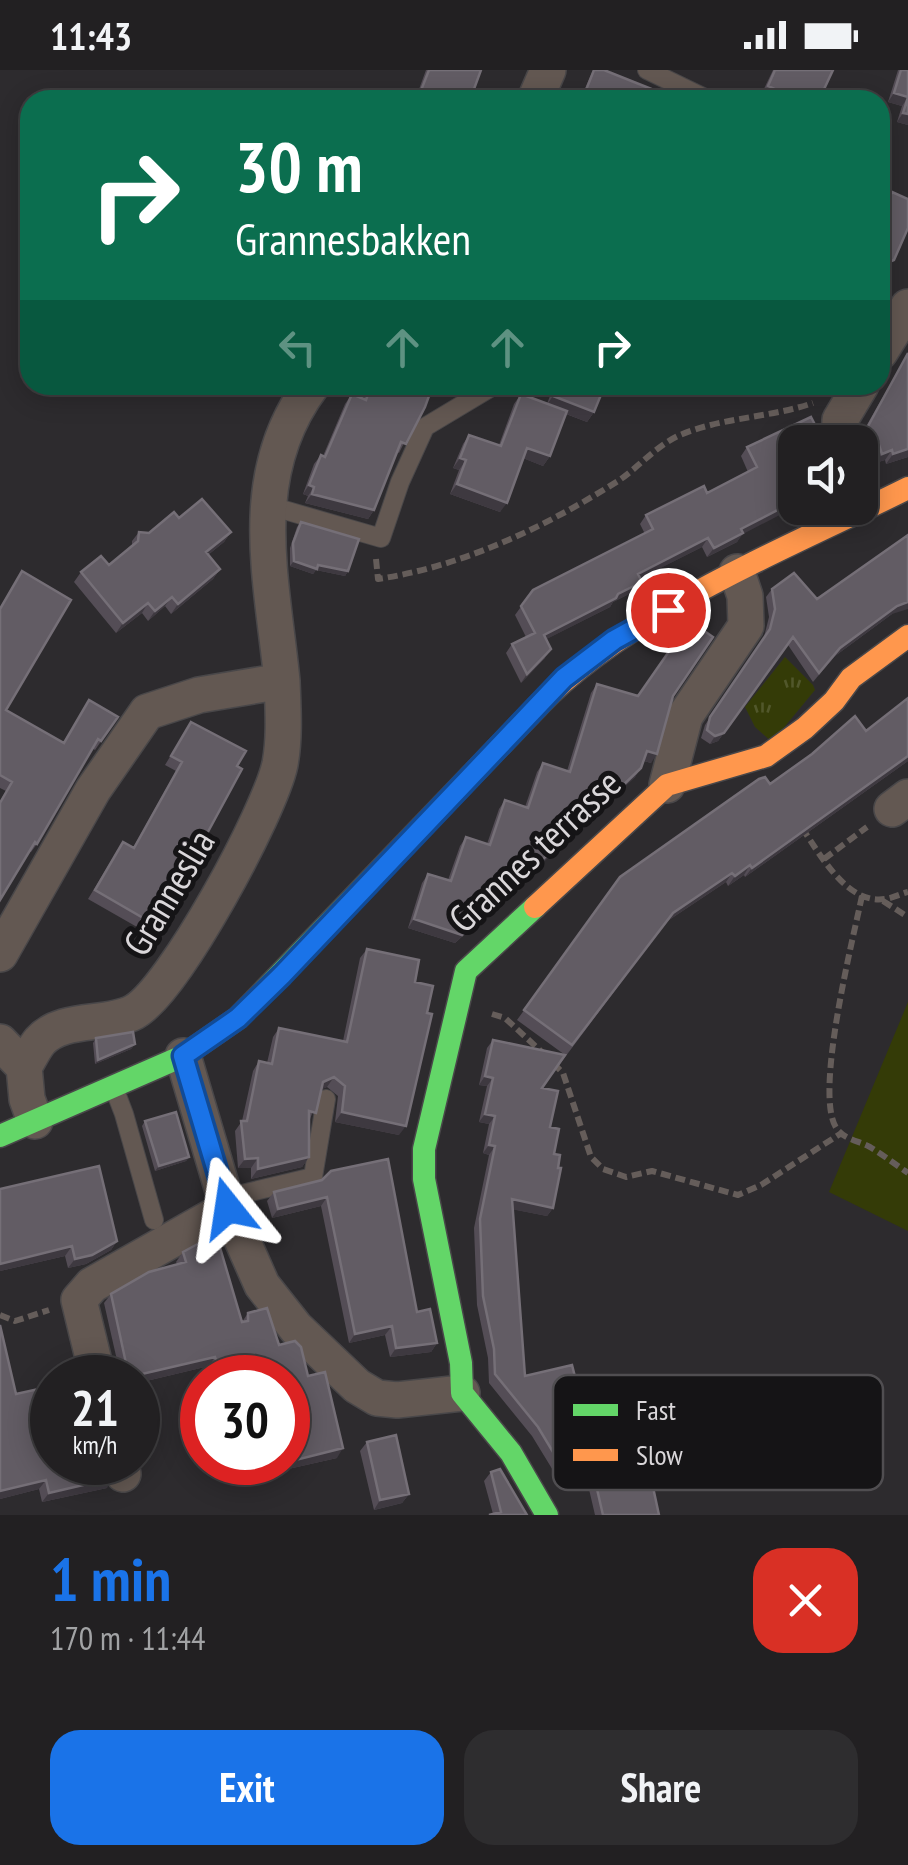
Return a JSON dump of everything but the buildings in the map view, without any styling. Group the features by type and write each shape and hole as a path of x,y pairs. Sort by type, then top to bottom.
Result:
{"street":[{"path":"890,336 908,307"},
{"name":"Granneslia","path":"35,1121 12,1054 60,1028 135,1012 154,995 179,959 268,804 280,764 284,728 266,544 267,506 280,448 304,395"},
{"path":"840,425 855,395"},
{"path":"878,501 908,488"},
{"path":"0,1136 183,1056 249,1008 564,678 614,640 830,525"},
{"name":"Grannes terrasse","path":"668,785 685,716 746,626 745,596 737,572"},
{"name":"Grannes terrasse","path":"462,1393 461,1363 424,1179 424,1149 466,971 668,785 766,756 805,728 834,701 851,678 908,636"},
{"path":"0,954 94,790 147,712 199,695 282,680"},
{"path":"183,1056 228,1208 262,1285 296,1328 357,1386 377,1398 397,1400 462,1393 511,1453 548,1515"},
{"path":"92,1355 78,1300 92,1285 228,1208"}],"lane":[{"path":"647,70 688,90"},
{"path":"267,506 381,538 425,427 479,395"},
{"path":"114,1088 154,1220"},
{"path":"228,1208 242,1194 313,1177 326,1098"}],"path":[{"path":"381,538 376,563 378,579 426,570 526,534 620,480 675,437 740,417 782,414 830,398 855,395"},
{"path":"824,859 900,803"},
{"path":"792,814 841,881 862,896 882,900 908,918"},
{"path":"882,900 908,892"},
{"path":"862,896 841,995 830,1072 830,1118 840,1134 867,1146 908,1173"},
{"path":"460,1002 505,1018 563,1073 590,1157 615,1175 652,1171 738,1195 761,1185 840,1134"},
{"path":"0,1316 15,1321 78,1300"}],"green space":[{"path":"785,657 815,690 772,742 755,727 745,707"},
{"path":"908,1002 908,1231 829,1192"}],"traffic: fast":[{"path":"0,1136 183,1056 238,1018 537,707"},
{"path":"535,907 466,971 424,1149 424,1179 461,1363 462,1393 511,1453 547,1515"}],"traffic: slow":[{"path":"537,707 616,641 663,612 762,558 908,488"},
{"path":"535,907 667,785 766,756 805,728 834,701 851,678 908,636"}],"route":[{"path":"228,1208 183,1056 238,1018 282,975 564,678 614,640 668,610"}]}
